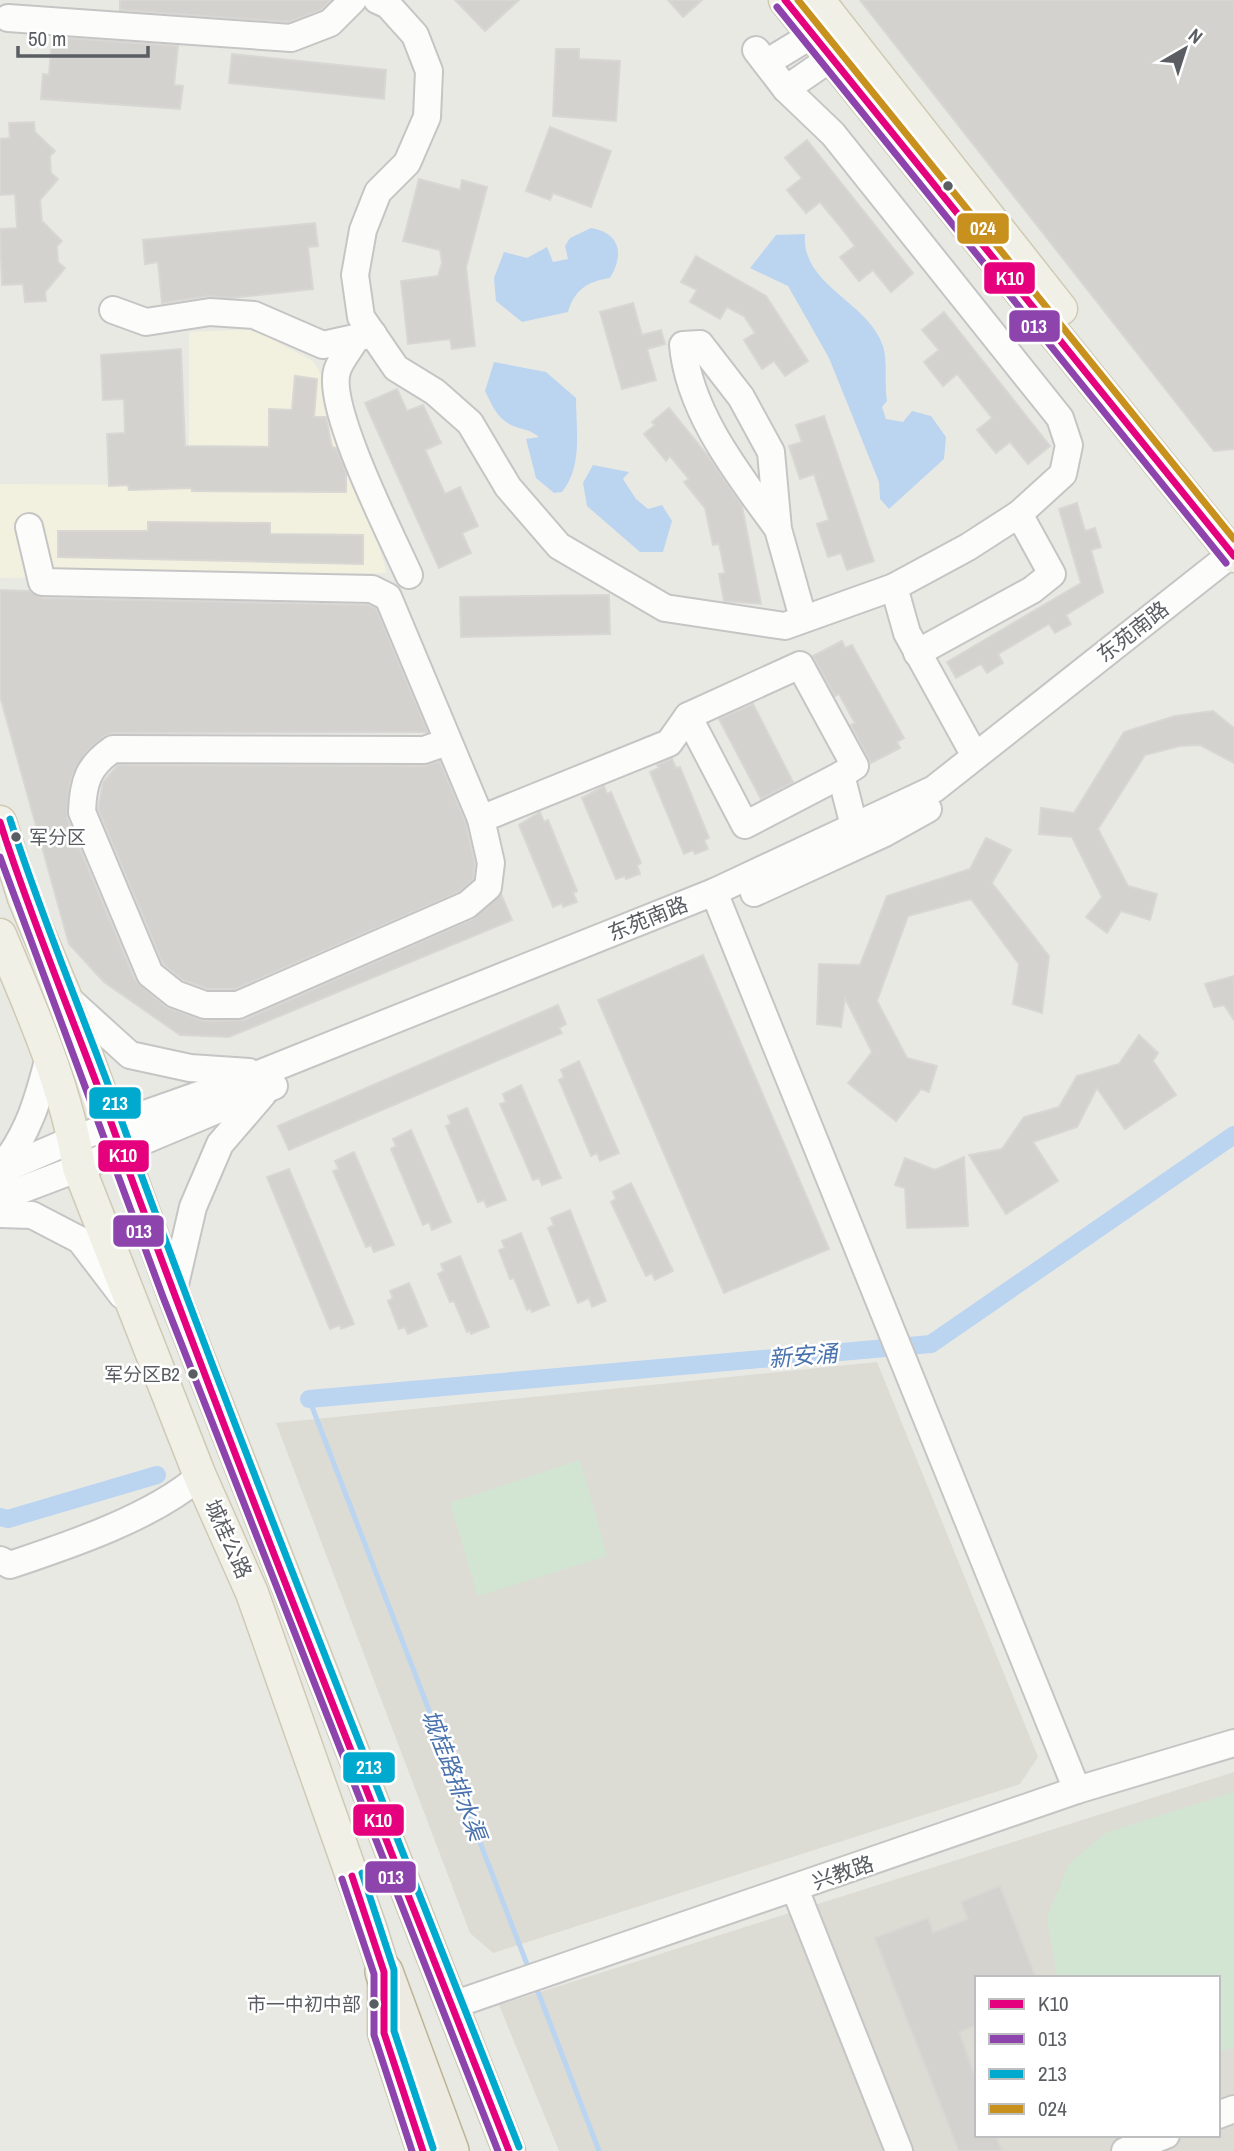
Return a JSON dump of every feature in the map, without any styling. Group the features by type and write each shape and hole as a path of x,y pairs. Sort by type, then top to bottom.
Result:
{"highway":[{"path":"384,1972 450,2151"}],"main road":[{"path":"785,0 1234,552"},
{"path":"818,0 1234,552"},
{"name":"城桂公路","path":"0,822 24,898 65,996 173,1293 509,2151"},
{"name":"城桂公路","path":"0,935 50,1054 77,1153 136,1313 200,1476 251,1593 384,1972 384,2033 423,2151"}],"street":[{"path":"8,18 292,38 330,23 353,0"},
{"path":"377,0 388,5 415,35 429,71 427,117 407,163 378,192 363,230 355,275 365,336 396,368 435,392 470,423 508,487 559,545 665,608 785,625 894,587 968,547 1019,514 1063,474 1069,445 1060,418 834,134 786,89 761,56 821,46"},
{"path":"786,89 821,46"},
{"path":"113,310 146,322 210,312 254,315 323,345 365,336"},
{"path":"365,336 336,372 339,407 368,484 409,575"},
{"path":"778,529 742,480 709,424 685,376 683,345 700,344 741,397 771,452 778,529 803,618"},
{"path":"917,653 1031,590 1052,574 1019,514"},
{"path":"29,527 42,582 372,589 388,597 481,819 491,863 488,887 467,905 238,1005 205,1005 175,993 150,974 82,812 83,790 95,761 113,749 424,750 447,741"},
{"name":"东苑南路","path":"717,901 854,827 934,789 1234,552"},
{"name":"东苑南路","path":"0,1170 77,1153 886,833 943,801 1234,552"},
{"path":"894,587 907,633 975,756"},
{"path":"481,819 669,743 688,716 800,665 855,766 745,825 688,716"},
{"path":"841,775 854,827"},
{"path":"717,901 1077,1790"},
{"path":"65,996 130,1055 190,1069 264,1081 220,1144 193,1207 173,1293"},
{"path":"0,1170 18,1147 35,1111 50,1054"},
{"name":"东苑南路","path":"0,1198 77,1153"},
{"path":"0,1214 32,1215 80,1240 136,1313"},
{"path":"0,1560 10,1564 72,1544 179,1494 200,1476"},
{"name":"兴教路","path":"453,2005 1077,1790 1234,1742"},
{"path":"795,1889 899,2151"},
{"path":"1125,2151 1161,2137"}],"shaded area":[{"path":"252,329 313,361 334,396 387,573 0,578 0,484 189,485 189,332"},
{"path":"877,1362 1038,1757 1020,1784 493,1953 470,1933 276,1423"},
{"path":"1234,1772 1234,2151 559,2151 499,2005"}],"green space":[{"path":"580,1460 607,1556 478,1596 450,1503"},
{"path":"1234,1792 1234,2047 1220,2051 1220,1976 1057,1976 1047,1917 1069,1864 1105,1833"}],"water":[{"path":"591,228 609,235 614,240 618,253 617,261 610,278 583,288 574,298 568,312 522,322 496,301 494,278 504,252 527,258 547,247 553,262 568,259 565,246 570,238"},
{"path":"805,234 807,252 813,267 864,317 883,346 887,401 882,407 886,419 903,422 912,411 931,416 946,437 944,459 889,509 880,499 879,482 829,358 788,286 750,268 776,235"},
{"path":"494,362 546,372 576,398 576,459 569,482 562,492 554,493 536,478 526,439 539,437 507,423 490,401 485,391"},
{"path":"593,465 629,472 623,479 636,499 648,509 662,505 672,521 663,552 640,552 587,506 583,483"}],"building":[{"path":"120,0 331,0 321,10 289,22 120,10"},
{"path":"455,0 519,0 485,31"},
{"path":"668,0 702,0 683,17"},
{"path":"860,0 1234,0 1234,449 1214,451"},
{"path":"52,37 178,46 174,85 183,86 180,109 41,99 43,74 49,75"},
{"path":"556,49 579,49 579,59 620,61 616,121 553,116"},
{"path":"232,54 386,70 384,99 229,83"},
{"path":"34,122 35,132 55,151 50,156 51,173 58,179 40,200 42,221 62,241 57,246 58,262 65,268 45,292 46,301 25,302 23,284 2,285 0,229 17,228 15,194 0,195 0,139 10,138 9,123"},
{"path":"550,127 611,151 591,207 553,193 550,200 526,191"},
{"path":"807,140 913,273 891,292 873,270 859,281 840,257 855,246 839,225 820,202 806,213 787,190 802,178 785,158"},
{"path":"419,179 460,190 462,180 487,187 466,267 475,346 452,349 450,339 408,344 401,281 438,276 442,263 440,250 403,241"},
{"path":"315,223 318,246 308,247 313,289 231,298 208,296 162,303 158,262 145,264 143,240"},
{"path":"696,256 766,296 808,361 785,376 774,361 762,369 744,340 755,333 744,316 727,307 720,319 690,302 697,290 681,282"},
{"path":"633,303 642,335 661,330 665,344 647,349 656,380 622,389 600,312"},
{"path":"944,312 1050,446 1028,464 1010,442 996,453 977,430 992,418 957,374 943,386 924,362 939,350 922,330"},
{"path":"181,349 185,446 269,447 269,409 292,410 295,376 317,379 314,417 326,417 332,447 336,448 346,472 346,492 192,491 192,488 129,490 128,485 109,486 107,434 125,433 124,399 103,400 101,355"},
{"path":"397,389 407,411 423,405 441,443 425,450 445,494 460,487 478,526 462,533 471,553 439,568 365,403"},
{"path":"669,408 708,456 742,506 761,604 724,601 719,574 725,573 719,544 713,545 705,508 684,482 689,479 670,456 666,461 644,434 655,425 652,422"},
{"path":"824,416 874,561 847,570 841,553 828,557 817,524 829,520 814,474 800,479 789,446 802,442 796,425"},
{"path":"1077,503 1085,531 1095,528 1101,547 1091,550 1103,592 1066,615 1071,624 1055,633 1049,624 998,654 1003,663 987,673 981,664 956,678 947,662 1081,583 1059,509"},
{"path":"148,522 270,523 270,534 363,535 363,564 58,557 58,531 148,531"},
{"path":"0,590 29,591 42,598 368,605 376,608 428,732 113,733 104,736 87,751 70,780 67,818 135,980 166,1007 205,1021 244,1020 473,919 501,894 512,920 229,1037 180,1035 104,982 69,944 0,696"},
{"path":"609,595 610,634 461,637 460,597"},
{"path":"842,641 845,648 852,645 904,738 897,742 900,748 871,763 851,725 855,723 839,694 835,696 813,656"},
{"path":"753,704 793,782 761,799 719,719"},
{"path":"1213,711 1234,728 1234,763 1200,745 1180,746 1145,755 1098,829 1128,886 1157,894 1150,920 1121,911 1107,933 1086,917 1102,897 1072,837 1039,834 1041,808 1074,813 1124,732 1175,716"},
{"path":"672,759 676,768 680,767 709,838 704,840 708,849 695,854 693,850 684,854 650,772 659,768 657,765"},
{"path":"440,761 466,824 475,864 473,879 459,892 235,989 208,989 183,980 163,964 98,809 103,782 118,765 424,766"},
{"path":"604,786 607,794 611,792 641,863 637,865 640,874 626,879 625,876 616,879 582,798"},
{"path":"540,812 544,822 548,820 577,891 573,893 577,902 563,907 562,903 553,907 519,825"},
{"path":"986,838 1011,850 992,883 1049,956 1042,1013 1013,1004 1019,964 971,899 908,916 877,1001 907,1058 937,1066 929,1092 921,1089 896,1121 848,1083 872,1052 845,998 841,1027 817,1024 819,964 860,965 887,896 970,869"},
{"path":"703,955 829,1249 724,1293 598,1000"},
{"path":"1234,976 1234,1020 1224,1005 1214,1007 1205,984"},
{"path":"558,1005 566,1024 559,1028 562,1033 289,1150 278,1126"},
{"path":"1139,1035 1158,1053 1153,1061 1176,1095 1125,1129 1097,1088 1077,1127 1033,1142 1058,1181 1006,1214 969,1155 1002,1149 1024,1117 1059,1107 1077,1076 1119,1064"},
{"path":"579,1061 619,1153 600,1161 597,1153 591,1156 559,1080 564,1077 561,1070"},
{"path":"521,1085 561,1178 542,1185 539,1178 533,1180 500,1104 506,1102 503,1094"},
{"path":"467,1108 506,1200 487,1207 484,1200 478,1202 446,1126 451,1124 448,1116"},
{"path":"411,1130 451,1222 432,1230 429,1222 423,1225 391,1149 396,1146 393,1139"},
{"path":"354,1152 394,1245 374,1252 371,1245 366,1247 333,1171 339,1169 335,1161"},
{"path":"964,1157 968,1226 907,1228 905,1188 895,1185 905,1158 935,1170"},
{"path":"289,1169 354,1324 341,1329 340,1325 330,1329 267,1177"},
{"path":"631,1183 673,1271 655,1280 652,1273 646,1276 611,1202 616,1199 613,1192"},
{"path":"570,1210 606,1301 592,1307 589,1298 578,1303 548,1228 554,1225 551,1218"},
{"path":"521,1233 549,1305 532,1312 530,1308 527,1310 514,1278 510,1279 499,1250 505,1248 502,1241"},
{"path":"460,1256 489,1327 471,1334 470,1331 467,1332 454,1301 450,1302 438,1274 444,1271 441,1264"},
{"path":"409,1283 427,1326 408,1334 405,1327 399,1329 388,1301 393,1298 390,1291"},
{"path":"1000,1886 1035,1976 975,1976 975,2026 959,2032 975,2076 975,2137 997,2137 1002,2151 959,2151 875,1938 928,1918 933,1933 968,1919 961,1902"}],"waterway":[{"name":"新安涌","path":"309,1399 931,1344 1234,1135"},
{"name":"城桂路排水渠","path":"309,1399 530,1972"},
{"path":"0,1517 8,1519 157,1475"},
{"name":"城桂路排水渠","path":"535,1984 599,2151"}],"transit line":[{"name":"K10","path":"785,0 1234,556"},
{"name":"024","path":"798,0 1234,539"},
{"name":"013","path":"777,7 1226,563"},
{"name":"213","path":"10,819 49,930 216,1373 519,2147"},
{"name":"K10","path":"0,822 206,1377 509,2151"},
{"name":"013","path":"0,857 163,1297 498,2151"},
{"name":"213","path":"362,1873 394,1970 394,2031 433,2148"},
{"name":"K10","path":"352,1876 384,1972 384,2033 423,2151"},
{"name":"013","path":"342,1879 374,1974 374,2035 412,2151"}],"place":[{"name":"军分区","path":"16,837"},
{"name":"军分区B2","path":"193,1374"},
{"name":"市一中初中部","path":"374,2004"}]}
